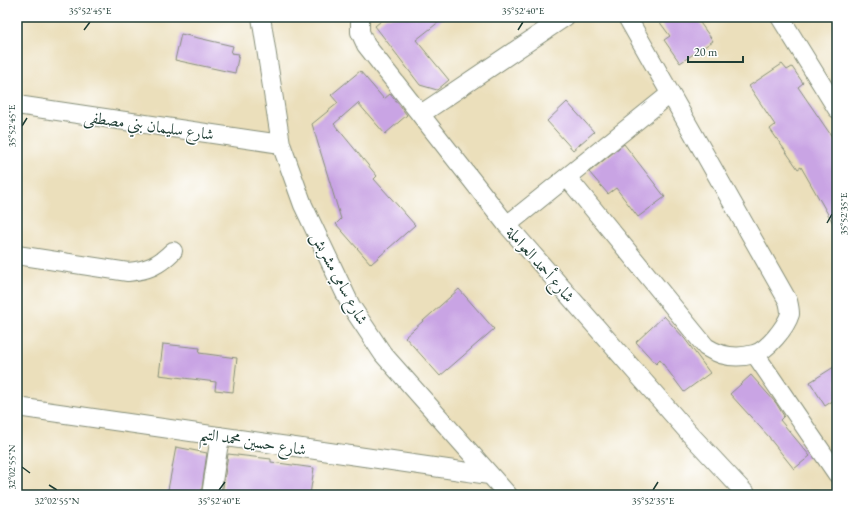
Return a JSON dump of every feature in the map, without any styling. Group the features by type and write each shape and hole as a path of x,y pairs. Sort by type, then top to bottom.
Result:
{"street":[{"name":"شارع سامي مشربش","path":"261,17 281,144 303,205 351,306 383,354 508,495"},
{"name":"شارع أحمد العواملة","path":"360,17 360,32 366,45 507,226 688,433 747,495"},
{"path":"421,114 565,17"},
{"path":"567,177 706,347 714,353 739,357 756,354 775,339 786,324 790,312 788,301 627,17"},
{"path":"780,17 837,109"},
{"path":"507,226 670,94"},
{"name":"شارع سليمان بني مصطفى","path":"17,105 281,144"},
{"path":"17,255 128,272 146,270 165,260 173,251"},
{"path":"756,354 837,474"},
{"name":"شارع حسين محمد التيم","path":"17,407 489,475"},
{"path":"211,495 220,436"}],"building":[{"path":"386,17 445,17 416,40 449,80 437,90 420,85 375,26"},
{"path":"656,17 696,17 713,41 680,63 664,40 670,36"},
{"path":"181,34 233,46 231,53 239,54 235,73 175,60"},
{"path":"782,64 787,70 792,67 803,83 798,87 837,144 837,230 801,167 798,169 770,129 775,125 749,86"},
{"path":"360,71 384,99 390,94 407,115 385,134 358,103 334,124 377,176 374,179 415,225 371,264 336,224 341,219 312,124 338,103 331,95"},
{"path":"567,102 594,132 573,150 547,121"},
{"path":"624,144 665,197 638,217 616,188 608,194 589,172"},
{"path":"459,289 494,329 440,376 405,337"},
{"path":"664,316 685,339 710,373 684,392 660,360 656,364 636,342"},
{"path":"163,344 200,348 199,353 237,358 233,392 215,390 216,382 159,375"},
{"path":"837,365 837,398 825,406 810,382"},
{"path":"751,375 776,403 784,416 780,420 810,456 794,469 770,438 730,394"},
{"path":"176,447 207,453 201,495 167,495"},
{"path":"228,454 271,459 271,462 314,468 310,495 222,495"}]}
